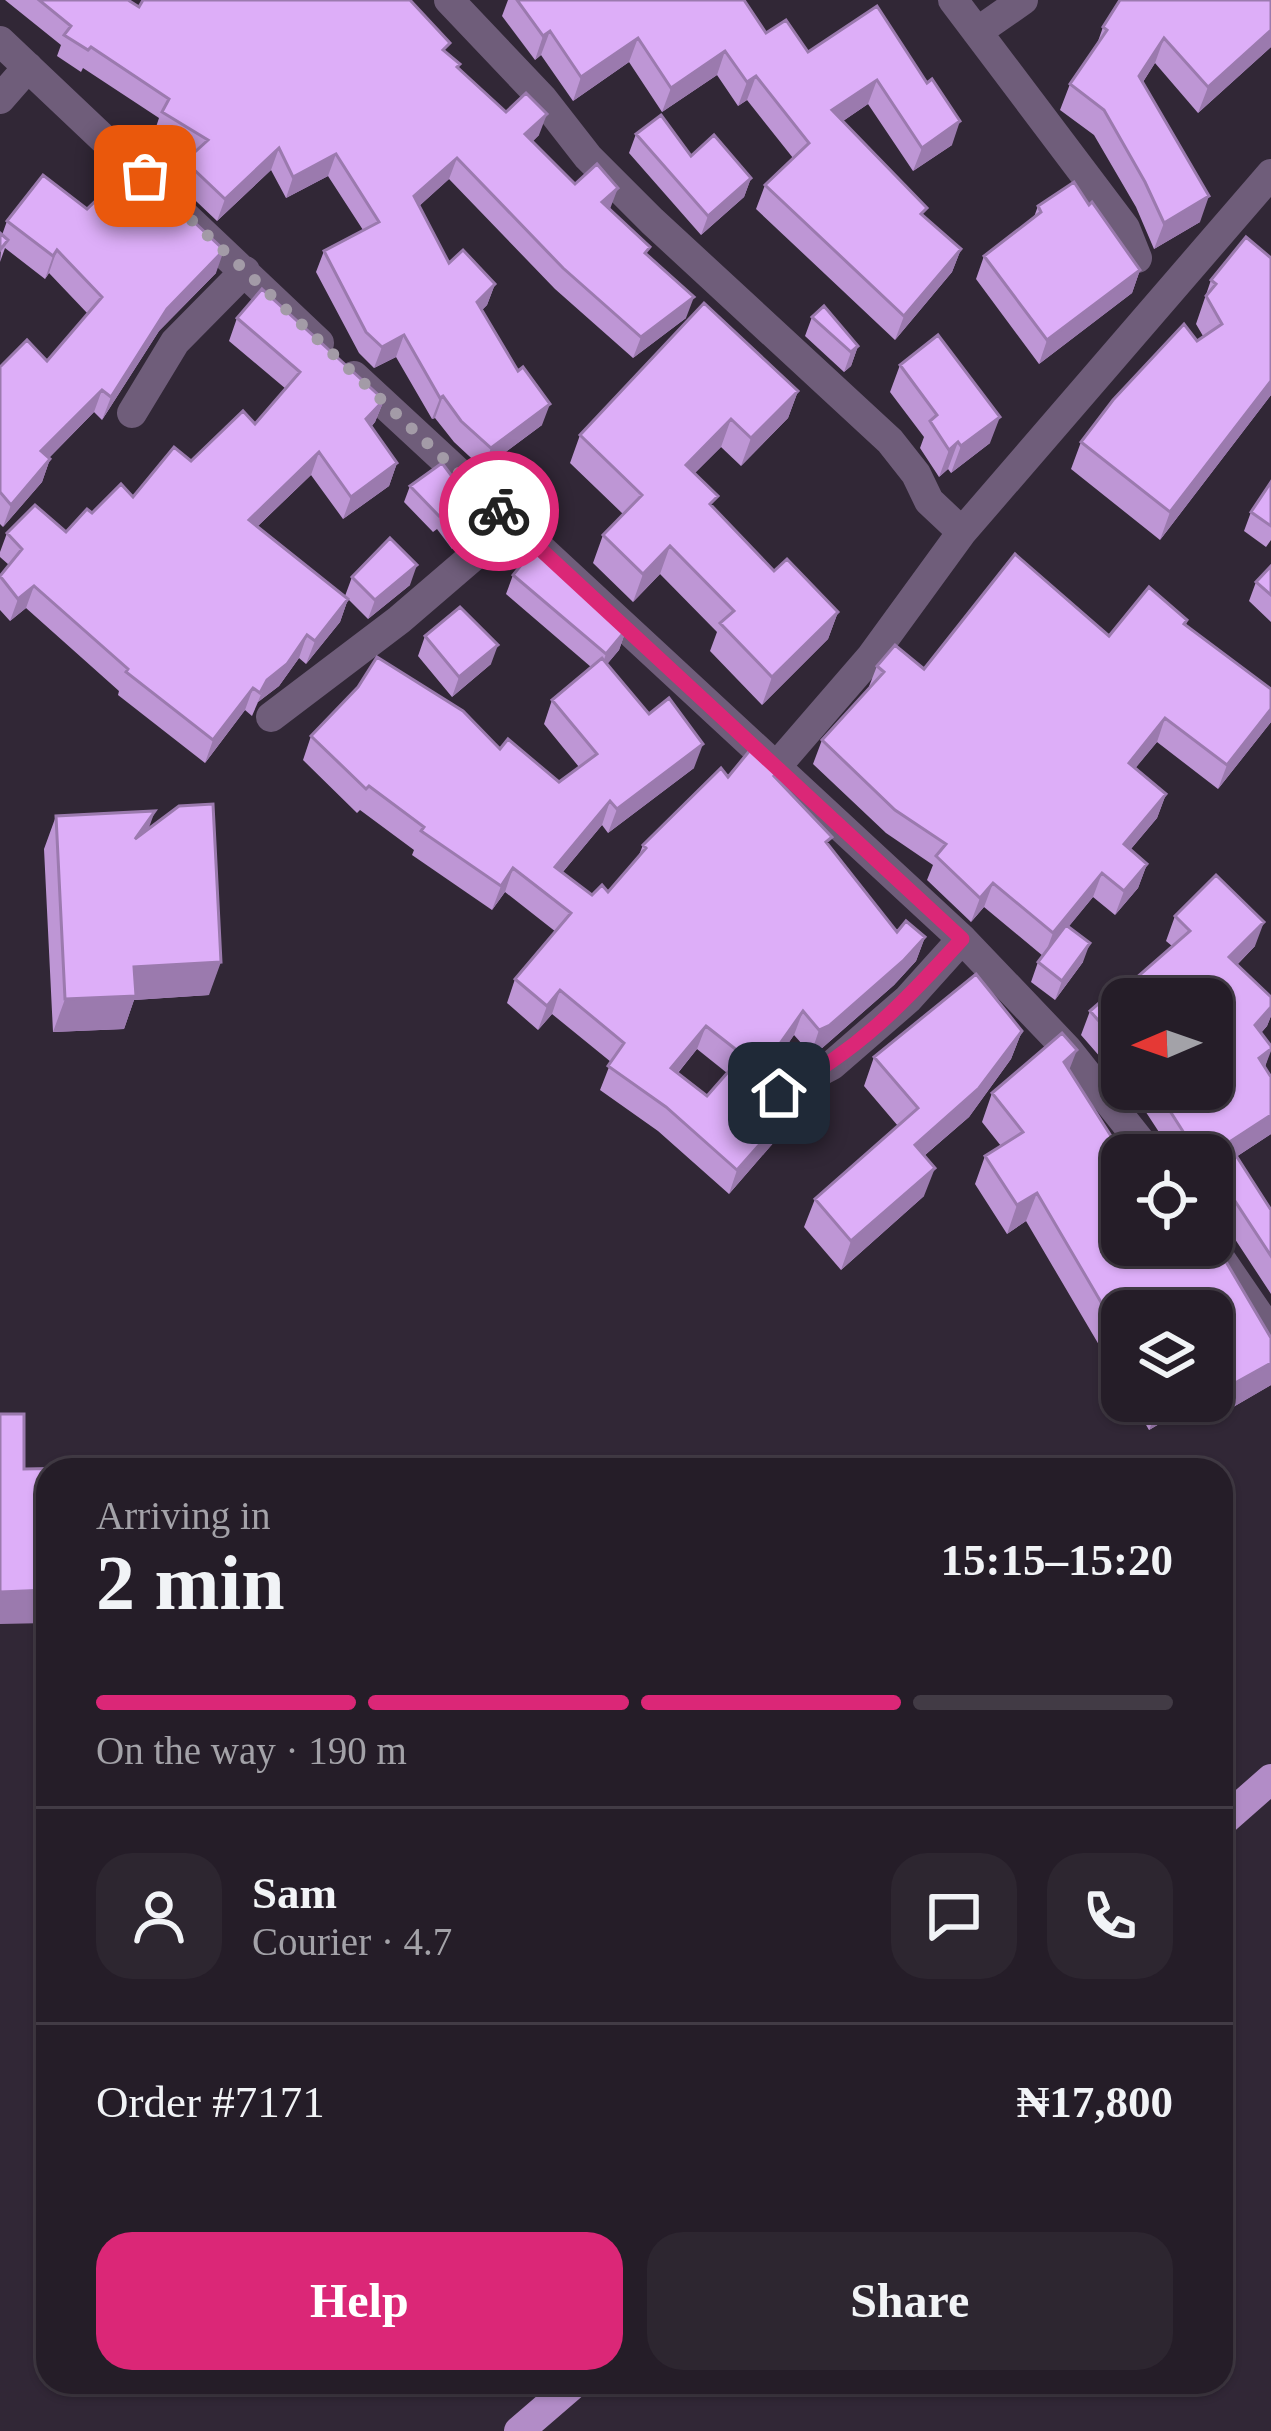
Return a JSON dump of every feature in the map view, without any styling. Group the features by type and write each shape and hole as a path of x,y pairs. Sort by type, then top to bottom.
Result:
{"main road":[{"path":"1233,1812 1271,1779"},
{"path":"519,2431 562,2394"}],"street":[{"path":"449,0 542,98 588,157 652,221 890,441 916,474 929,501 962,532"},
{"path":"953,0 1125,228 1137,258"},
{"path":"977,32 1023,0"},
{"path":"0,41 962,939 1067,1049 1134,1134"},
{"path":"0,99 28,67"},
{"path":"775,769 872,657 962,532 1271,174"},
{"path":"132,413 175,342 245,271"},
{"path":"271,717 399,620 512,523"},
{"path":"779,1093 832,1065 908,999 962,939"},
{"path":"1225,1266 1271,1333"}],"building":[{"path":"39,0 128,0 139,7 143,0 410,0 450,43 443,50 460,64 457,67 506,112 526,93 547,114 525,134 575,184 597,164 618,188 602,202 650,247 645,253 694,297 641,337 563,268 457,158 414,196 449,263 463,250 495,284 477,302 518,371 523,367 550,404 491,448 440,398 404,335 382,347 366,332 324,251 379,222 336,154 293,177 279,148 225,199 185,161 208,140 162,112 169,99 91,47 88,50 64,35 71,26"},
{"path":"517,0 744,0 766,33 786,20 808,52 877,6 927,83 932,79 960,121 922,148 877,80 832,110 927,208 921,214 961,249 904,316 765,185 809,143 756,76 747,82 725,51 671,88 638,38 581,77 550,31 543,36"},
{"path":"1120,0 1271,0 1271,30 1208,87 1164,38 1139,76 1209,196 1164,223 1104,110 1070,84 1107,30 1103,27"},
{"path":"661,115 691,156 714,135 751,178 708,216 636,134"},
{"path":"133,165 224,250 167,309 111,397 102,390 41,451 50,459 11,505 0,492 0,367 27,340 47,361 102,297 57,250 53,256 7,221 43,175 87,209"},
{"path":"1074,182 1140,270 1047,340 984,256 1041,212 1038,206"},
{"path":"1246,237 1271,258 1271,381 1170,512 1081,442 1184,324 1197,341 1222,324 1206,296 1216,284 1211,280"},
{"path":"262,289 384,400 366,419 397,463 351,497 319,452 249,520 348,599 315,641 307,635 260,693 253,688 213,740 126,672 34,586 18,599 0,576 22,549 7,533 35,505 66,532 121,484 133,497 174,447 191,461 243,411 255,424 300,372 237,318"},
{"path":"704,303 798,391 751,438 731,419 686,465 718,496 710,504 774,571 787,559 838,612 772,677 720,623 734,611 670,546 643,574 603,535 642,495 580,435"},
{"path":"824,306 858,346 851,352 812,317"},
{"path":"938,335 1000,417 949,450 930,421 937,415 900,365"},
{"path":"442,463 480,514 458,533 443,513 439,516 410,486"},
{"path":"1271,482 1271,526 1251,512"},
{"path":"390,538 417,565 375,600 352,577"},
{"path":"534,549 626,630 606,654 513,575"},
{"path":"1015,554 1109,636 1149,587 1187,620 1184,624 1271,689 1271,709 1227,765 1165,718 1129,763 1166,794 1124,844 1147,864 1124,891 1102,873 1053,933 993,883 980,898 936,856 946,844 895,810 822,740 884,672 877,666 895,645 924,669"},
{"path":"1271,566 1271,595 1256,582"},
{"path":"460,607 498,645 459,677 425,636"},
{"path":"377,657 463,711 500,749 508,739 559,782 597,754 552,700 602,658 649,714 669,698 703,744 617,809 610,801 555,867 592,895 602,885 608,892 646,848 643,845 721,768 728,777 751,749 778,772 774,776 832,837 826,842 897,932 906,921 925,937 830,1025 819,1030 803,1011 755,1079 790,1110 737,1170 666,1107 608,1066 624,1043 560,990 547,1006 515,979 571,913 513,868 501,886 421,831 424,827 369,786 366,789 311,736 358,687","holes":["706,1026 743,1055 707,1096 671,1068"]},
{"path":"213,804 221,962 134,967 136,996 65,999 56,816 155,811 135,839 179,806"},
{"path":"1216,875 1264,922 1229,957 1271,997 1271,1007 1255,1025 1271,1046 1259,1058 1271,1077 1271,1115 1233,1140 1233,1134 1185,1134 1169,1110 1233,1110 1233,978 1136,978 1190,931 1175,916"},
{"path":"1066,925 1090,943 1062,981 1038,962"},
{"path":"976,974 1022,1031 979,1088 915,1145 935,1168 851,1241 815,1199 918,1108 874,1057"},
{"path":"1101,1001 1101,1023 1090,1011"},
{"path":"1062,1033 1077,1050 1064,1062 1110,1134 1101,1134 1101,1266 1229,1266 1271,1338 1271,1363 1233,1384 1233,1290 1101,1290 1101,1302 1037,1193 1017,1205 985,1156 1023,1132 992,1093"},
{"path":"1233,1151 1271,1210 1271,1256 1233,1198"},
{"path":"0,1414 24,1414 24,1469 36,1469 36,1590 0,1592"}],"way so far":[{"path":"145,176 499,511"}],"route":[{"path":"499,511 962,939 908,999 832,1065 779,1093"}]}
